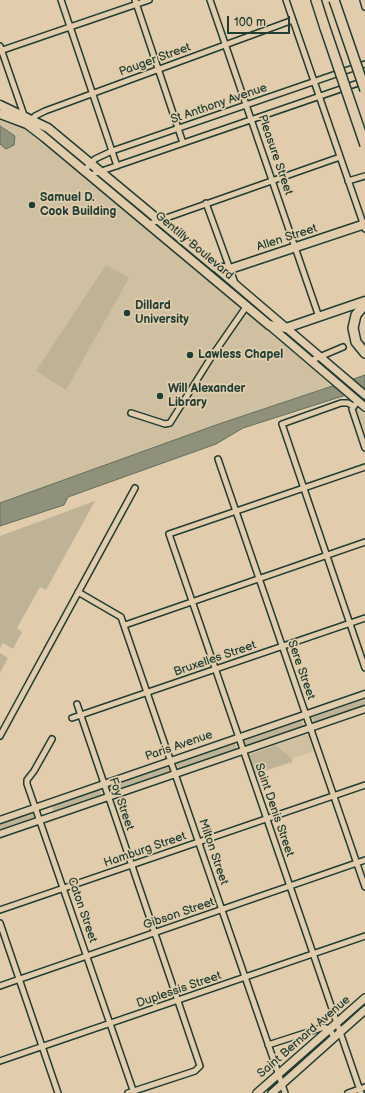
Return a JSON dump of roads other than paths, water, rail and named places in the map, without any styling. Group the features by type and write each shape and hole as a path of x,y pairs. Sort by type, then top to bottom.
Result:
{"highway":[{"path":"316,0 365,145"},
{"path":"334,0 365,90"},
{"path":"365,304 356,315 353,328 356,342 365,353"}],"main road":[{"name":"Gentilly Boulevard","path":"0,105 24,115 87,173 269,325 355,402 365,407"},
{"name":"Gentilly Boulevard","path":"0,114 48,128 158,221 236,284 365,395"},
{"name":"Allen Street","path":"215,267 230,269 365,226"},
{"path":"269,325 286,328 365,301"},
{"name":"Saint Bernard Avenue","path":"257,1093 365,998"},
{"name":"Saint Bernard Avenue","path":"272,1093 364,1011"}],"street":[{"path":"61,0 117,166"},
{"path":"24,115 0,49 71,27 135,2 149,0"},
{"name":"Pleasure Street","path":"210,0 319,317"},
{"path":"286,0 365,226"},
{"path":"363,0 365,7"},
{"path":"135,2 184,143"},
{"name":"Pauger Street","path":"30,122 45,111 293,20"},
{"name":"St Anthony Avenue","path":"365,64 112,151 90,163 87,173 100,172 365,81"},
{"path":"149,224 340,157"},
{"path":"348,181 365,176"},
{"path":"206,203 236,284"},
{"path":"131,412 165,424 170,423 212,356 246,307"},
{"path":"310,361 343,347"},
{"path":"365,448 352,412 355,402 341,403 282,424 365,668"},
{"name":"Sere Street","path":"218,460 365,886"},
{"path":"236,511 365,467"},
{"path":"0,736 135,488"},
{"name":"Saint Denis Street","path":"236,511 169,534 191,602 337,1023 337,1035 362,1090"},
{"path":"124,625 365,542"},
{"name":"Milton Street","path":"78,592 121,617 285,1093"},
{"name":"Bruxelles Street","path":"72,718 365,618"},
{"name":"Paris Avenue","path":"0,820 365,694"},
{"name":"Foy Street","path":"77,704 200,1066 195,1071 132,1092"},
{"path":"0,834 365,709"},
{"name":"Caton Street","path":"52,739 34,772 27,780 132,1092"},
{"name":"Hamburg Street","path":"0,910 365,785"},
{"path":"46,804 51,817"},
{"name":"Gibson Street","path":"0,986 365,860"},
{"path":"0,923 58,1093"},
{"name":"Duplessis Street","path":"0,1061 365,936"},
{"path":"268,1045 322,1027 326,1027 337,1035"},
{"path":"348,1093 362,1090"}],"place":[{"name":"Samuel D. Cook Building","path":"32,205"},
{"name":"Dillard University","path":"127,313"},
{"name":"Lawless Chapel","path":"190,355"},
{"name":"Will Alexander Library","path":"160,396"}]}
